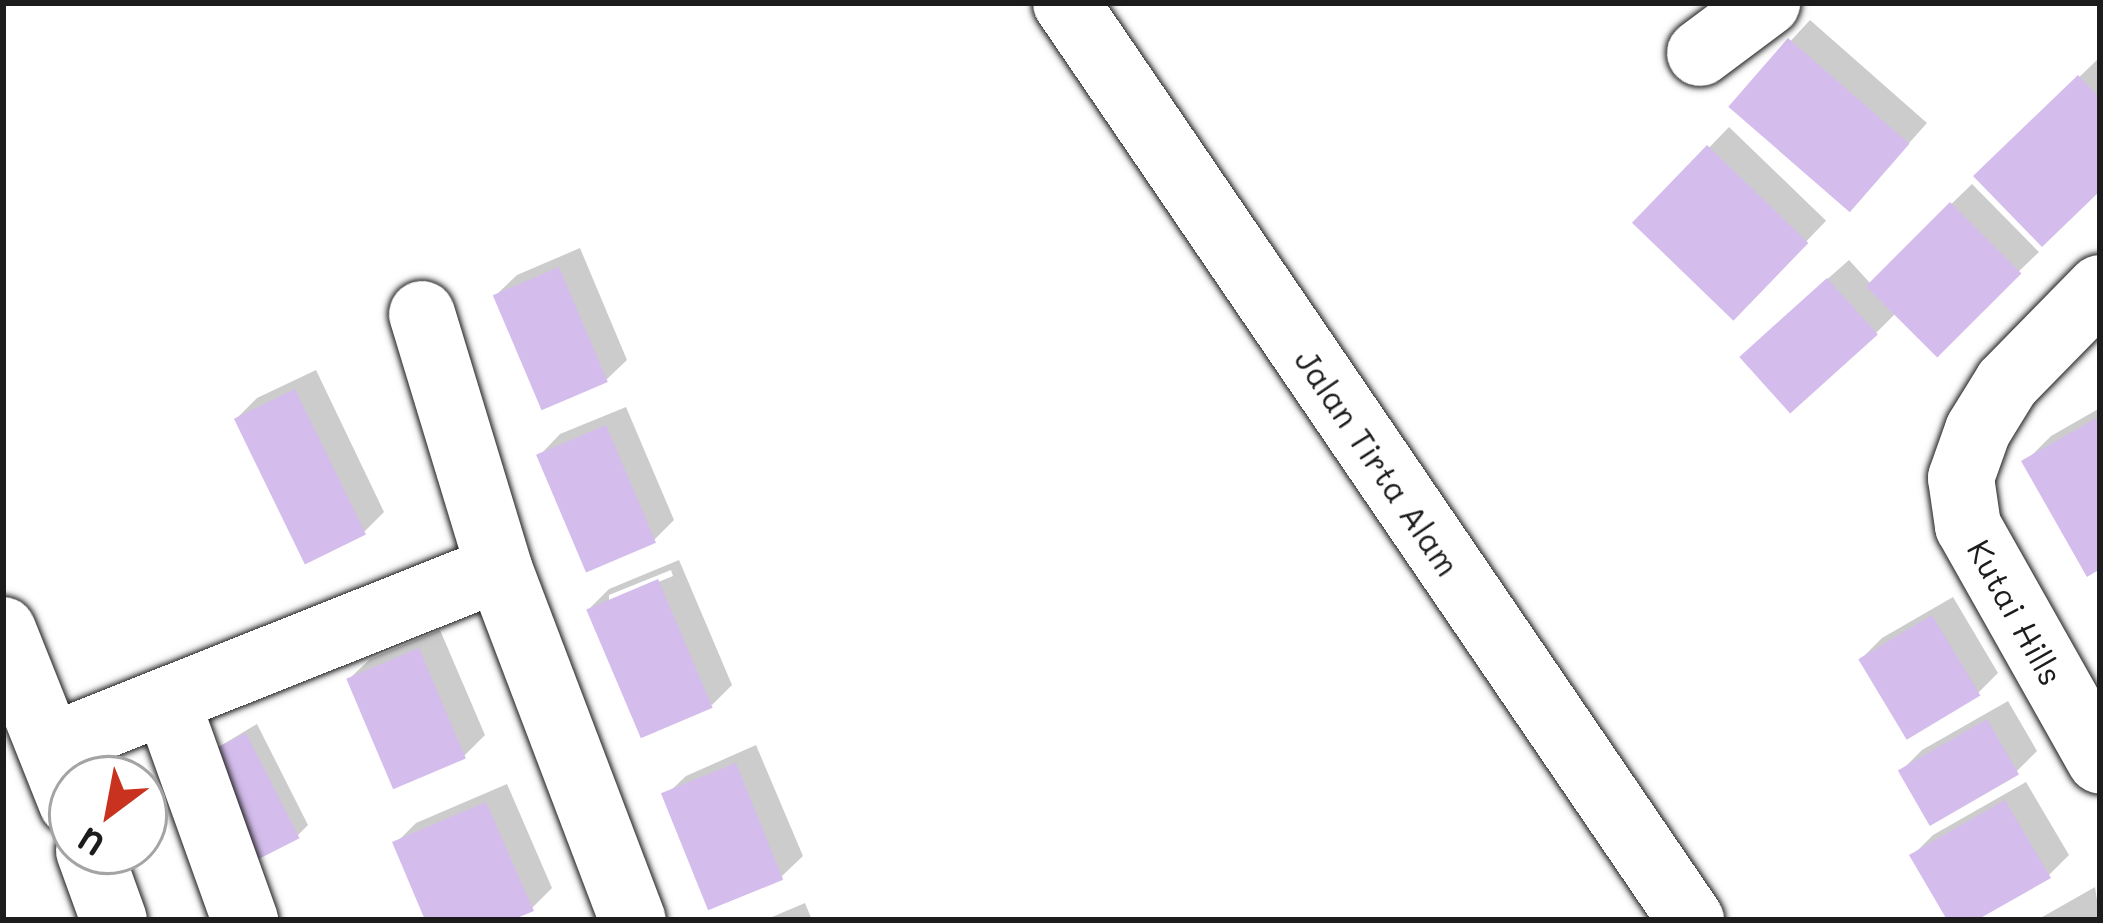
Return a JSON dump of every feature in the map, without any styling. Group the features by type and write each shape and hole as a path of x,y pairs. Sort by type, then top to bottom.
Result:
{"street":[{"name":"Jalan Tirta Alam","path":"1066,3 1691,920"},
{"path":"1700,53 1767,3"},
{"name":"Kutai Hills","path":"2100,288 2007,383 1978,430 1960,478 1967,526 2100,760"},
{"path":"422,314 499,568 633,920"},
{"path":"91,755 167,702 499,568"},
{"path":"3,630 54,755"},
{"path":"167,702 245,920"},
{"path":"98,875 114,920"}],"building":[{"path":"1788,38 1910,144 1850,212 1728,107"},
{"path":"2078,75 2100,98 2100,191 2042,247 1973,176"},
{"path":"1707,145 1808,243 1733,321 1632,223"},
{"path":"1950,202 2021,273 1937,358 1866,286"},
{"path":"559,267 608,382 542,410 493,295"},
{"path":"1827,278 1878,334 1790,413 1739,357"},
{"path":"295,389 366,535 305,564 234,419"},
{"path":"2100,416 2100,569 2087,577 2021,461"},
{"path":"606,425 656,543 586,573 536,455"},
{"path":"658,579 713,708 641,738 586,609"},
{"path":"1932,615 1980,696 1907,740 1858,659"},
{"path":"419,648 466,758 393,789 346,679"},
{"path":"1987,719 2019,774 1930,826 1898,771"},
{"path":"246,733 300,838 258,859 204,754"},
{"path":"736,763 783,880 708,910 661,793"},
{"path":"2005,800 2051,878 1977,920 1947,920 1909,855"},
{"path":"486,802 534,911 512,920 425,920 392,842"}]}
